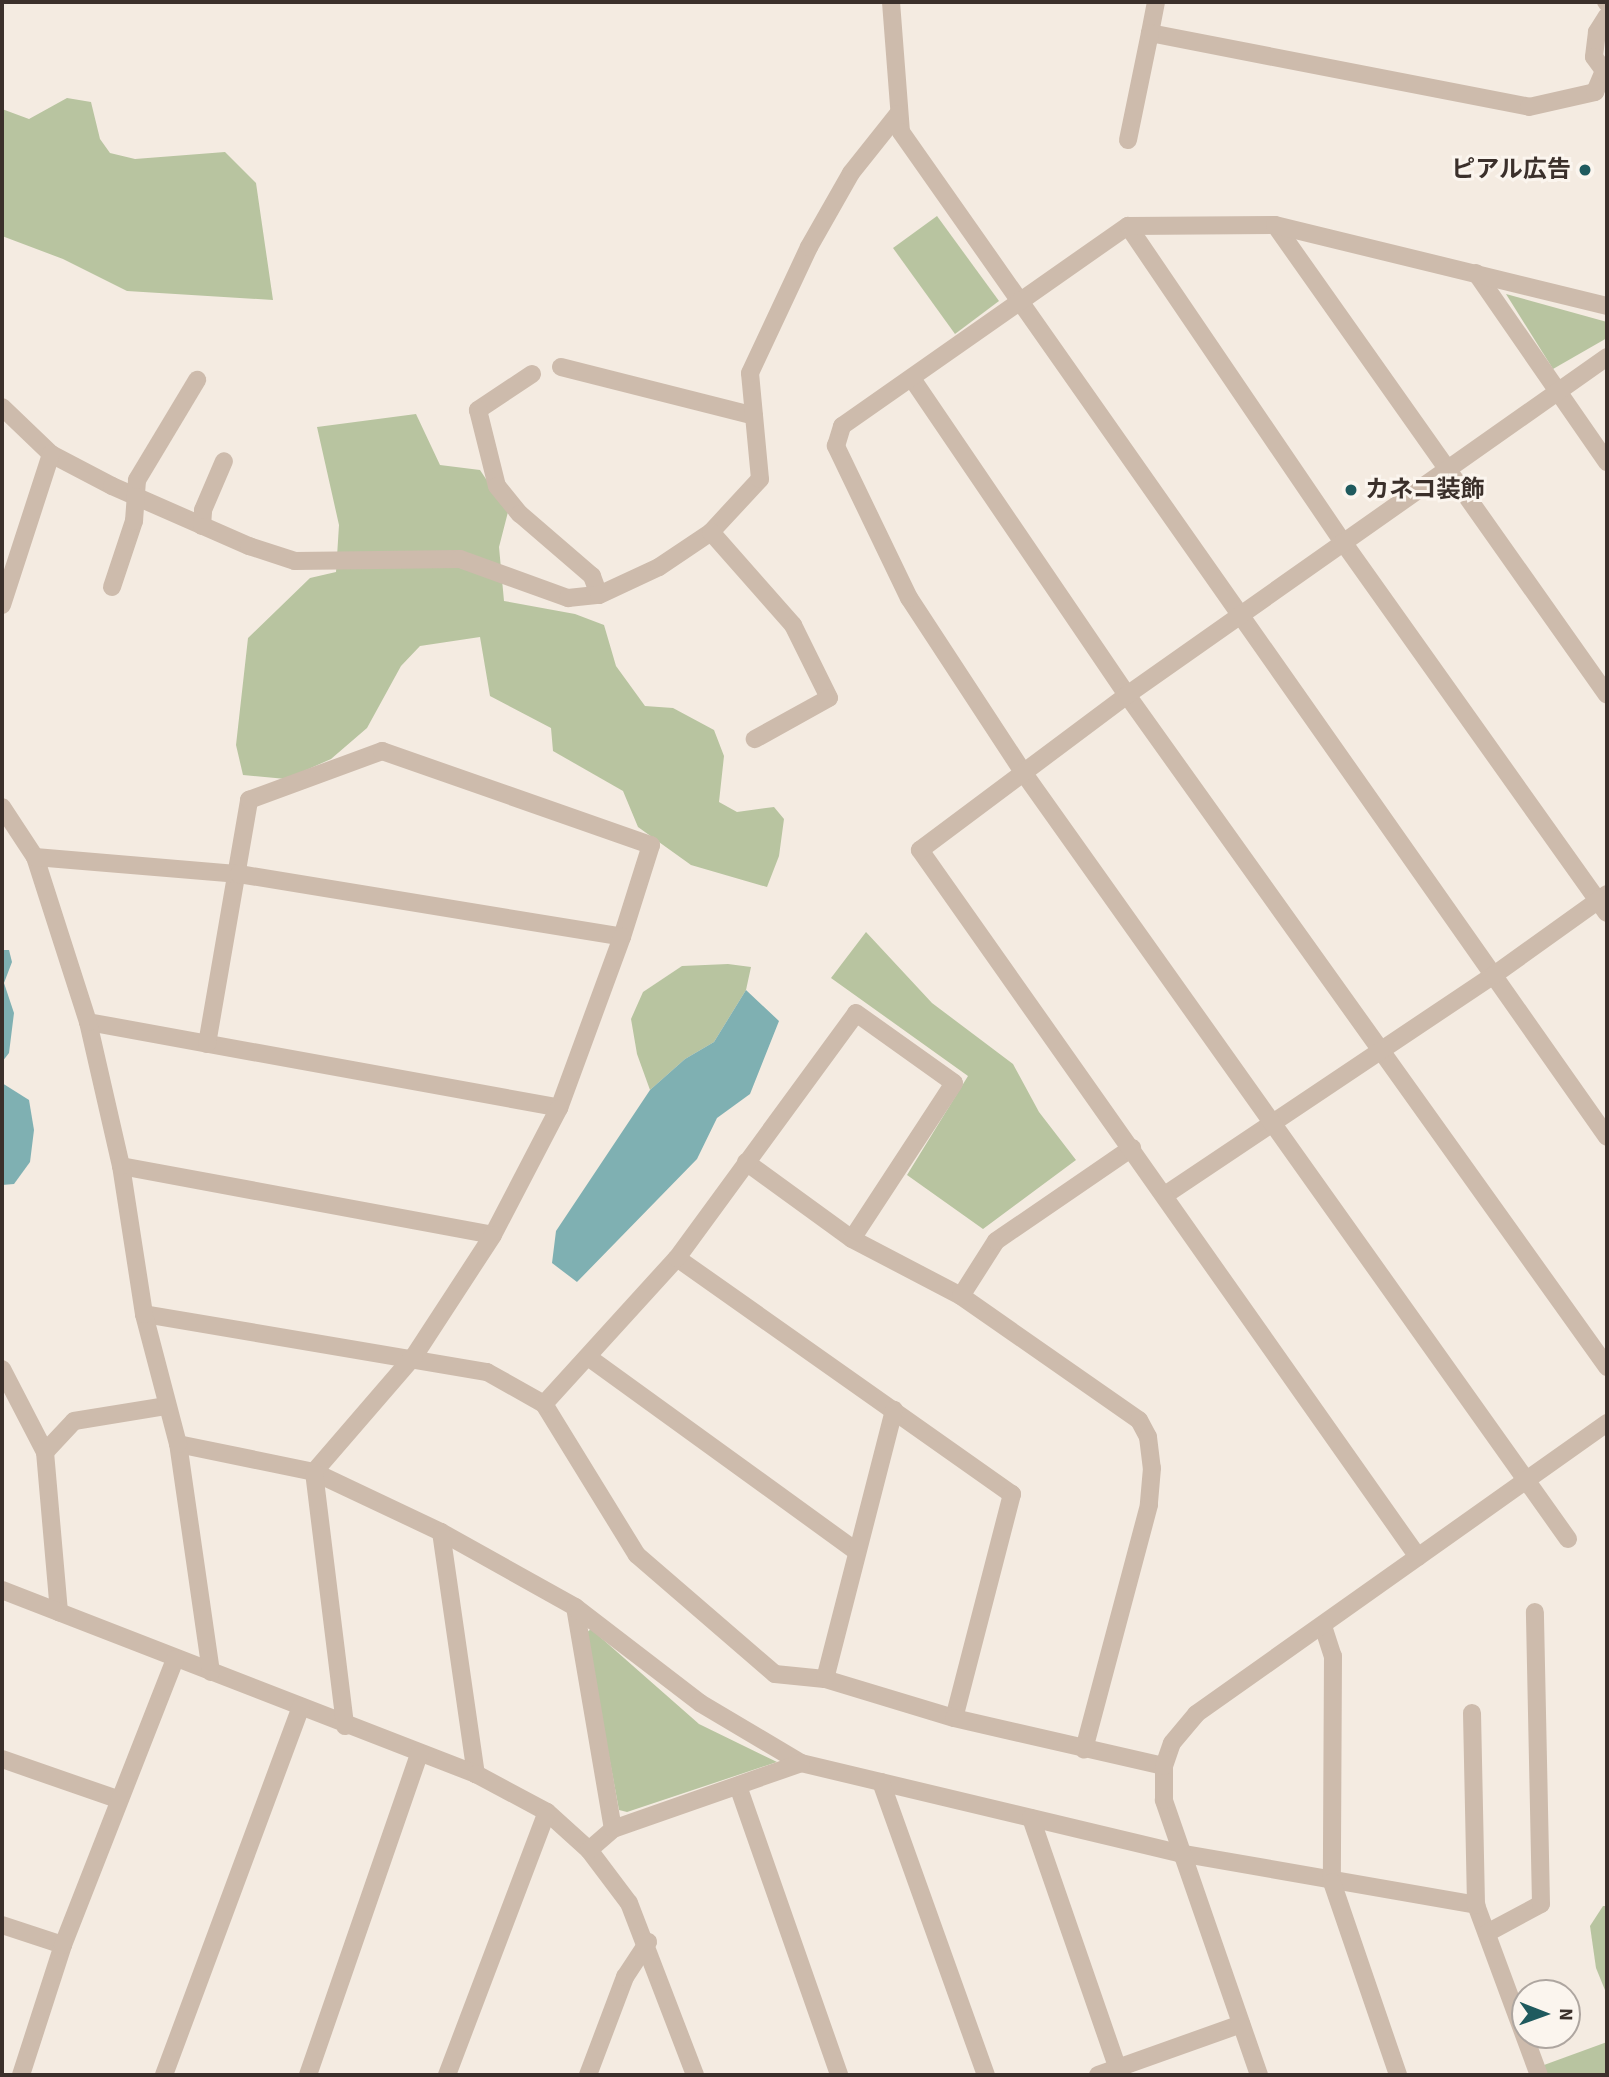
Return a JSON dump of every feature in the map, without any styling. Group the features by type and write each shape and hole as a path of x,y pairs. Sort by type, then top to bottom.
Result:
{"street":[{"path":"891,2 901,132 1607,1137"},
{"path":"1128,140 1156,2"},
{"path":"1150,33 1543,108 1595,92 1606,73 1594,57 1597,32 1607,16"},
{"path":"2,407 51,454 134,496 202,526 295,561 460,559 568,598 599,596 659,567 711,532 760,479 750,373 786,290 851,173 898,114"},
{"path":"1275,225 1607,695"},
{"path":"1568,1539 1023,772 908,598 836,446 842,426 913,380 1019,301 1129,226 1275,225 1607,306"},
{"path":"1129,226 1343,542 1604,902 1165,1195"},
{"path":"1476,273 1607,462"},
{"path":"1418,1557 920,850 1127,695 1607,357"},
{"path":"561,367 754,416"},
{"path":"532,374 478,410 497,486 520,514 592,576 599,596"},
{"path":"112,587 134,521 134,496 154,449 197,380"},
{"path":"913,380 1127,695 1607,1367"},
{"path":"2,605 51,454"},
{"path":"202,526 203,510 224,461"},
{"path":"711,532 793,625 829,698 755,739"},
{"path":"207,1044 239,874 249,800 382,751 651,845 622,937 559,1108 494,1235 414,1356 314,1472 345,1726"},
{"path":"2,807 35,857 88,1023 121,1167 145,1314 178,1444 211,1672"},
{"path":"35,857 239,874 622,937"},
{"path":"544,1404 677,1258 856,1013 954,1083 852,1239"},
{"path":"88,1023 559,1108"},
{"path":"961,1296 996,1241 1132,1148"},
{"path":"747,1162 852,1239 961,1296 1139,1420 1148,1437 1153,1468 1149,1505 1084,1749"},
{"path":"121,1167 494,1235"},
{"path":"677,1258 1012,1494 954,1718"},
{"path":"145,1314 414,1356 486,1372 544,1404 637,1555 775,1674 825,1679 954,1718 1164,1766"},
{"path":"588,1357 856,1551"},
{"path":"2,1370 45,1452 59,1612"},
{"path":"45,1452 74,1421 167,1406"},
{"path":"825,1679 894,1410"},
{"path":"1259,2075 1179,1853 1164,1800 1164,1766 1172,1742 1196,1714 1607,1423"},
{"path":"178,1444 314,1472 440,1532 575,1607 700,1703 801,1763 1179,1853 1332,1882 1476,1905"},
{"path":"440,1532 476,1774"},
{"path":"2,1590 345,1726 476,1774 547,1812 589,1850 629,1903 648,1942 695,2075"},
{"path":"575,1607 614,1829"},
{"path":"1487,1933 1541,1904 1535,1612"},
{"path":"1323,1626 1333,1656 1332,1882 1398,2075"},
{"path":"20,2075 63,1945 117,1799 176,1659"},
{"path":"164,2075 301,1707"},
{"path":"1472,1713 1476,1905 1539,2075"},
{"path":"308,2075 419,1754"},
{"path":"2,1759 117,1799"},
{"path":"589,1850 614,1829 801,1763"},
{"path":"881,1782 986,2075"},
{"path":"738,1786 839,2075"},
{"path":"447,2075 547,1812"},
{"path":"1031,1818 1119,2072"},
{"path":"2,1926 63,1945"},
{"path":"589,2075 625,1977 648,1942"},
{"path":"1098,2075 1119,2072 1241,2024"}],"green space":[{"path":"67,98 91,102 100,139 110,153 135,159 225,152 256,183 273,300 127,291 63,259 2,236 2,109 29,119"},
{"path":"937,216 999,301 955,334 893,248"},
{"path":"1506,294 1607,322 1607,338 1553,369"},
{"path":"416,414 440,465 480,470 508,512 499,547 504,601 575,614 604,625 616,666 645,706 673,708 714,730 724,756 719,802 737,812 774,807 784,819 779,856 767,887 691,865 638,827 623,791 553,751 551,728 490,696 480,637 420,646 401,666 367,728 331,759 286,779 243,775 236,745 248,638 310,578 336,572 339,525 317,427"},
{"path":"866,932 932,1003 1013,1064 1039,1112 1076,1160 983,1229 907,1175 968,1076 831,978"},
{"path":"728,964 751,967 746,990 714,1042 685,1059 650,1090 637,1054 631,1019 643,992 682,966"},
{"path":"591,1629 699,1724 777,1762 627,1812 619,1810 586,1633"},
{"path":"1603,1906 1607,1906 1607,1995 1596,1968 1590,1926"},
{"path":"1607,2042 1607,2075 1547,2075 1544,2065"}],"water":[{"path":"2,950 9,950 12,962 4,983 14,1013 9,1053 2,1062"},
{"path":"746,990 779,1021 750,1094 717,1118 697,1159 577,1282 552,1263 556,1231 650,1090 685,1059 714,1042"},
{"path":"2,1083 29,1100 34,1130 30,1162 14,1184 2,1185"}],"place":[{"name":"ピアル広告","path":"1585,170"},
{"name":"カネコ装飾","path":"1351,490"}]}
